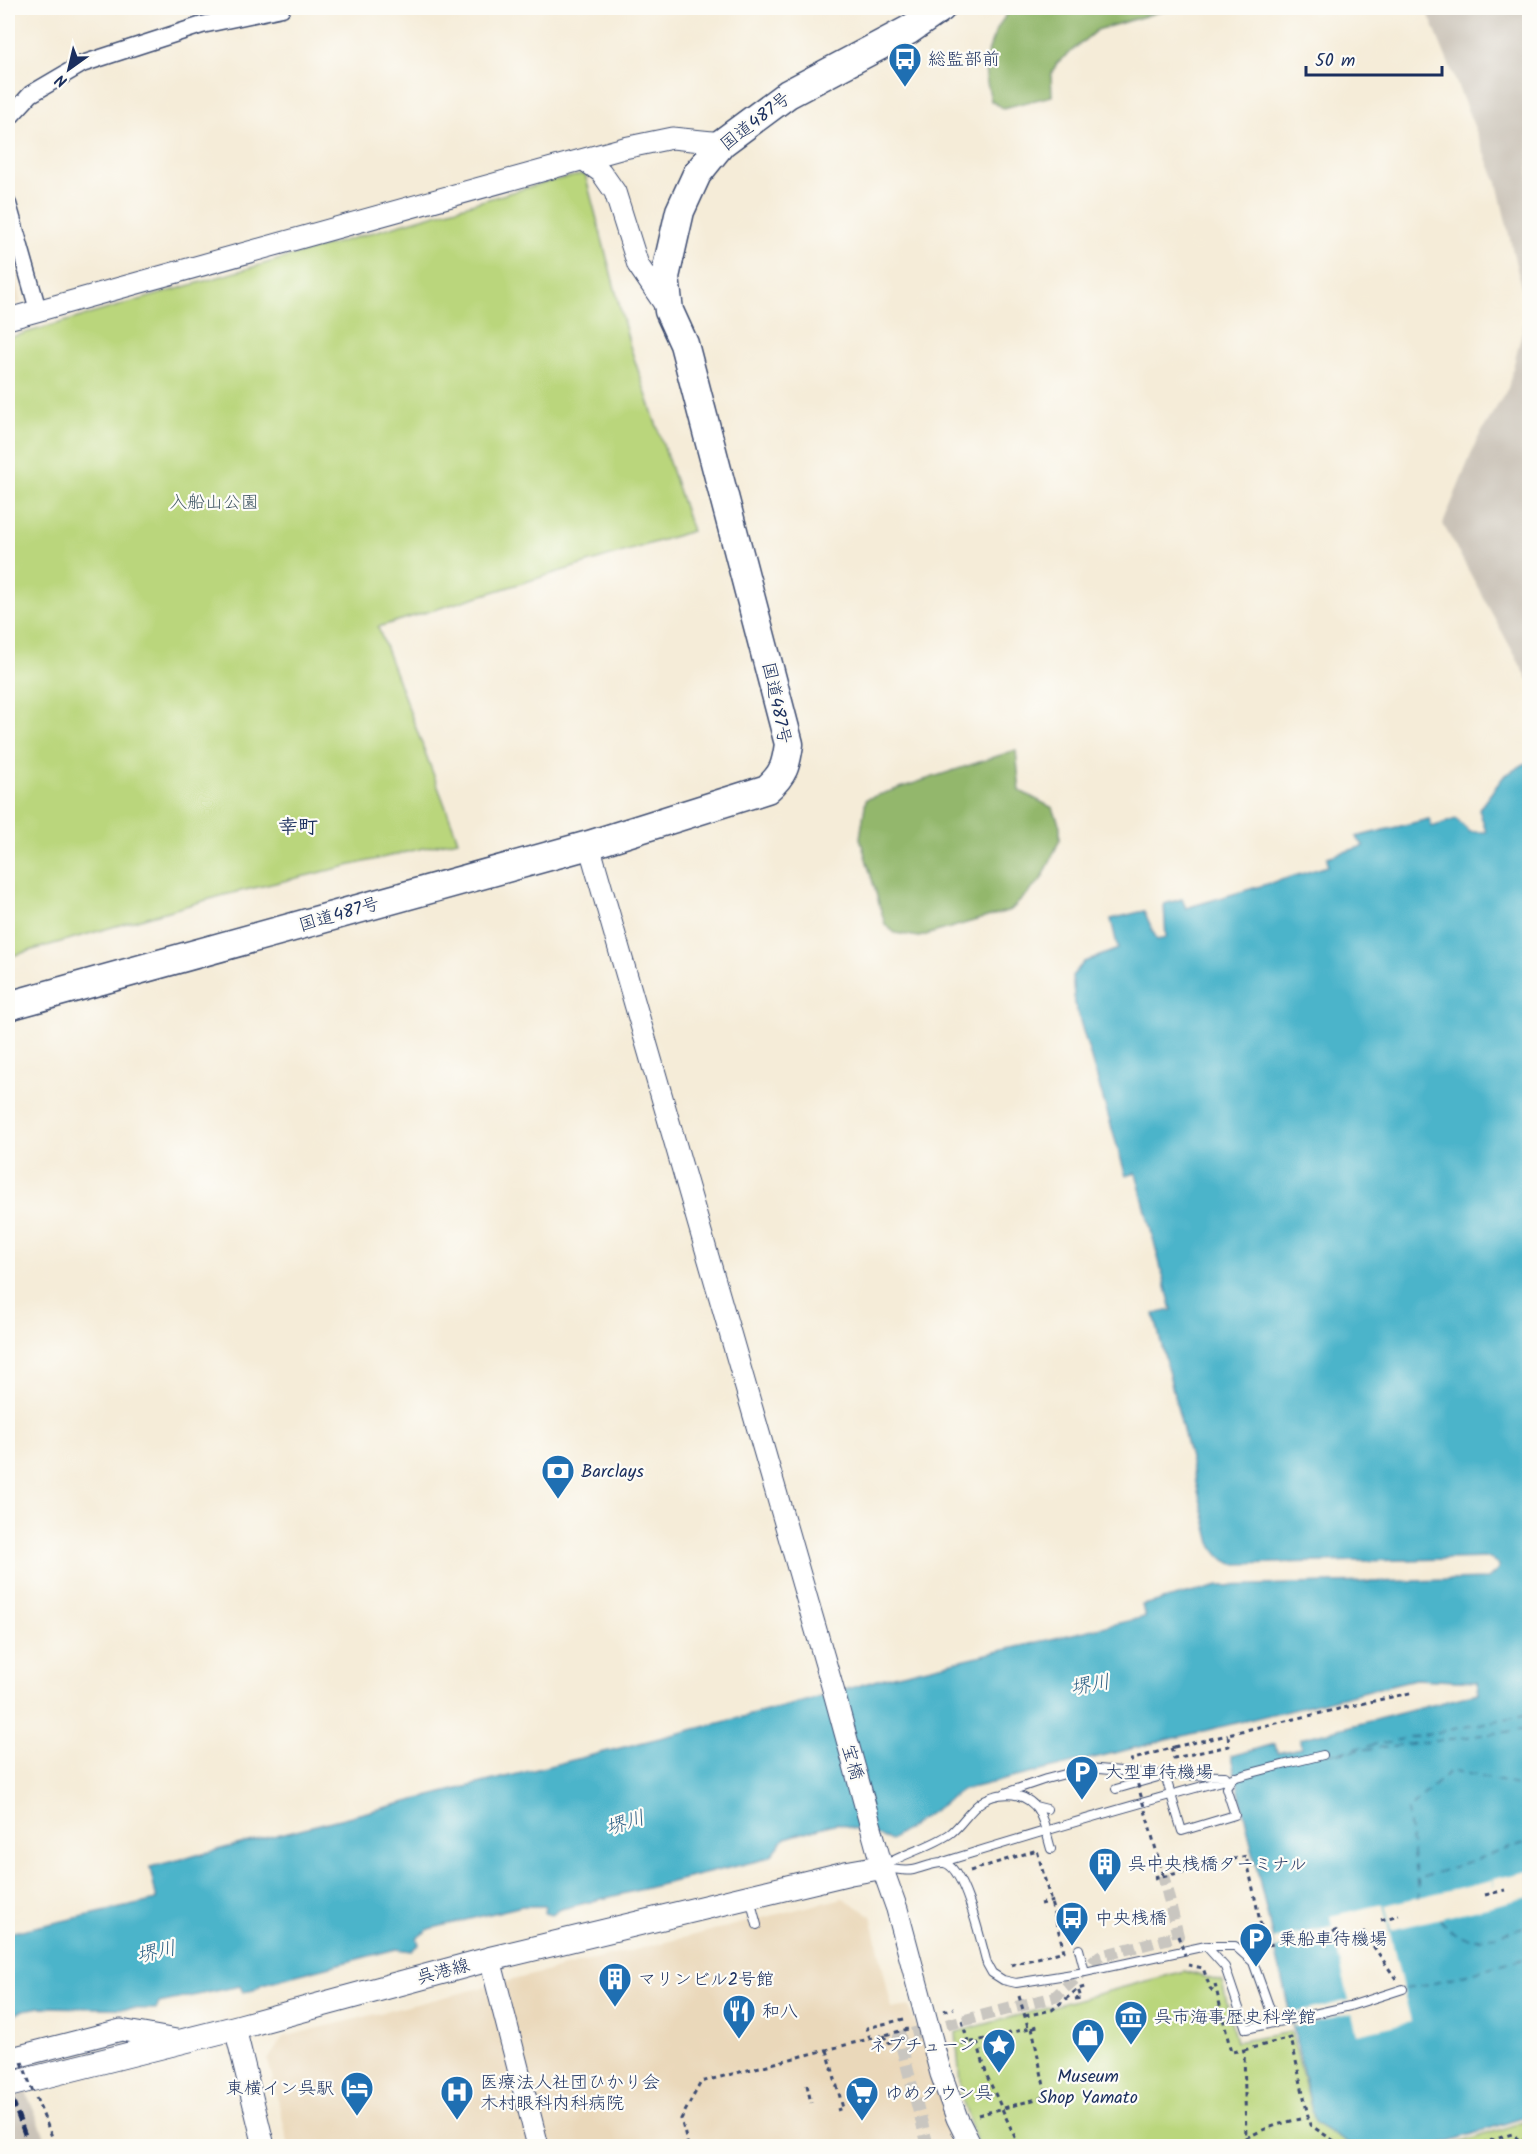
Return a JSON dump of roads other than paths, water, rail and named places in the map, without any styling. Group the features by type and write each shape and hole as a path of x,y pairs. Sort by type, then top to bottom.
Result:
{"highway":[{"name":"国道487号","path":"8,1006 589,845 767,789 778,779 786,765 789,744 684,344 669,311 665,277 680,211 697,174 722,143 788,94 909,30 941,8"}],"main road":[{"name":"呉港線","path":"8,2085 235,2028 489,1959 848,1873 882,1867"}],"street":[{"path":"8,119 31,93 82,64 202,25 282,8"},
{"path":"8,319 624,148 672,138 722,143"},
{"path":"584,160 601,172 615,192 638,265 669,311"},
{"path":"8,204 38,310"},
{"name":"宝橋","path":"589,845 833,1689 882,1867 897,1909 941,2074 957,2118 971,2146"},
{"path":"489,1959 538,2146"},
{"path":"235,2028 264,2146"},
{"path":"15,2061 121,2030 182,2041"}],"lane":[{"path":"882,1867 910,1871 943,1863 1170,1794 1323,1755"},
{"path":"882,1867 902,1855 949,1834 962,1824 979,1803 1046,1779 1088,1768 1165,1775 1234,1776"},
{"path":"1165,1775 1182,1831 1235,1815 1226,1788 1234,1776"},
{"path":"1116,1789 1165,1775"},
{"path":"1005,1793 1047,1809"},
{"path":"1035,1806 1046,1830 1051,1849"},
{"path":"943,1863 950,1865 958,1874 992,1973 1003,1980 1016,1983 1085,1972 1206,1946 1235,1947 1253,1962 1275,2023"},
{"path":"749,1897 757,1925"},
{"path":"1206,1946 1225,1966 1246,2029 1350,2006 1403,1989"},
{"path":"1079,1949 1085,1972"}],"water":[{"name":"堺川","path":"1529,761 1529,2116 1434,2146 1352,2146 1315,2123 1231,1756 1275,1744 1277,1753 1301,1748 1300,1739 1479,1693 1477,1682 1415,1679 963,1790 891,1840 837,1823 785,1838 771,1856 761,1860 561,1909 552,1915 544,1913 545,1906 522,1906 429,1929 417,1938 419,1944 411,1951 396,1949 262,1984 254,1990 243,1992 240,1986 159,2003 156,2009 41,2007 23,2010 8,2019 8,1933 157,1900 150,1867 810,1700 881,1679 1145,1617 1142,1605 1219,1586 1488,1579 1498,1570 1498,1565 1490,1558 1234,1564 1223,1559 1215,1551 1211,1543 1154,1314 1172,1310 1136,1173 1126,1176 1075,1004 1072,976 1084,962 1118,949 1111,919 1144,911 1157,940 1166,938 1164,904 1182,899 1186,908 1328,866 1327,857 1364,846 1356,837 1429,819 1432,827 1456,819 1470,832 1486,832 1479,809 1504,776"}],"tunnel":[{"path":"928,2146 899,2037 1055,1997 1100,1956 1178,1936 1163,1875"}],"railway":[{"path":"8,2088 29,2146"}],"place":[{"name":"総監部前","path":"905,88"},
{"name":"Barclays","path":"558,1500"},
{"name":"大型車待機場","path":"1082,1801"},
{"name":"呉中央桟橋ターミナル","path":"1105,1893"},
{"name":"中央桟橋","path":"1072,1947"},
{"name":"乗船車待機場","path":"1256,1968"},
{"name":"マリンビル2号館","path":"615,2008"},
{"name":"和八","path":"739,2040"},
{"name":"呉市海事歴史科学館","path":"1131,2046"},
{"name":"Museum Shop Yamato","path":"1088,2064"},
{"name":"ネプチューン","path":"999,2074"},
{"name":"東横イン呉駅","path":"357,2117"},
{"name":"医療法人社団ひかり会 木村眼科内科病院","path":"457,2121"},
{"name":"ゆめタウン呉","path":"862,2122"}],"district":[{"name":"幸町","path":"298,826"}],"park label":[{"name":"入船山公園","path":"214,502"}]}
